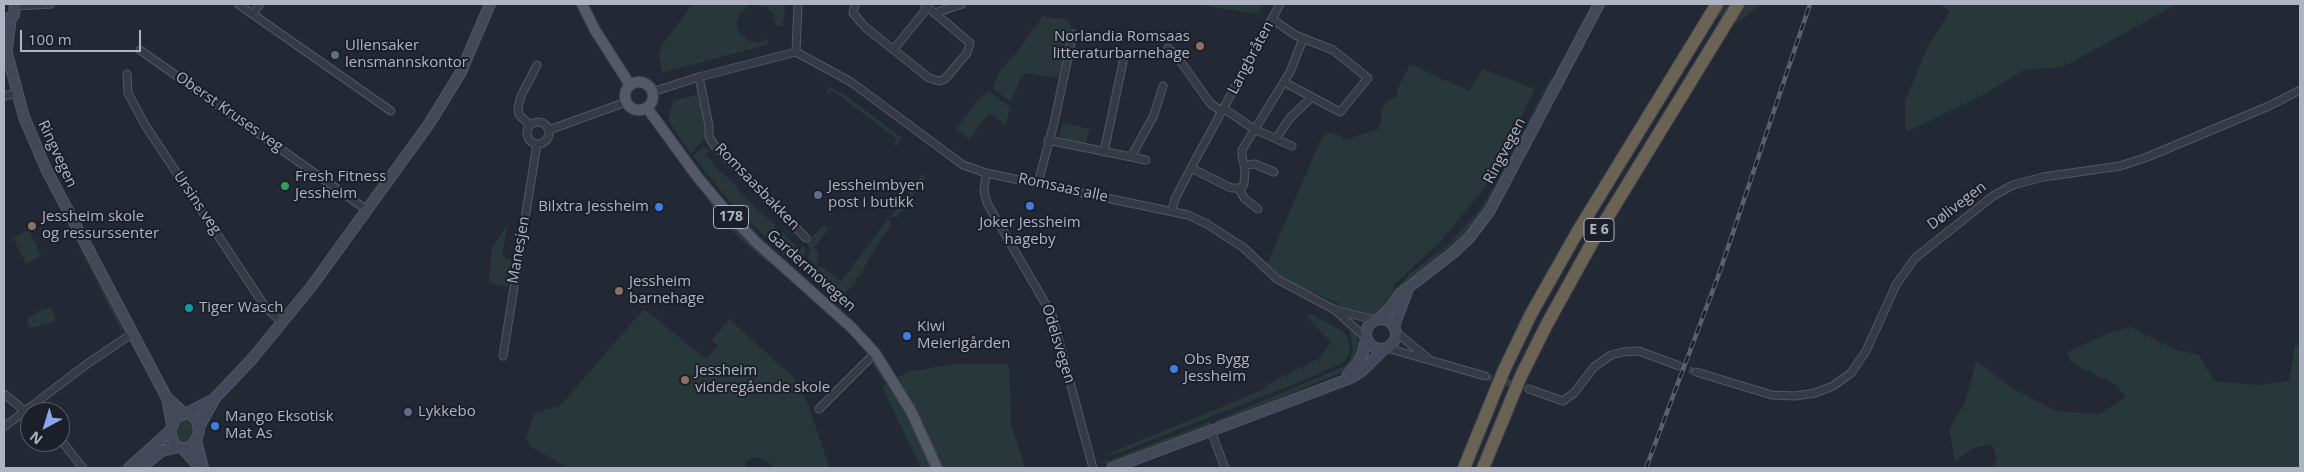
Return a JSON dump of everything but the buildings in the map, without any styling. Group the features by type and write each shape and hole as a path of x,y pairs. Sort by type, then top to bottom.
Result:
{"highway":[{"name":"E 6","path":"1464,468 1504,370 1531,314 1578,231 1718,4"},
{"name":"E 6","path":"1483,468 1521,376 1592,241 1738,4"}],"main road":[{"path":"481,4 482,21"},
{"path":"202,468 196,440 199,427 215,398 282,323 368,210 428,124 461,72 490,4"},
{"path":"582,4 595,30 630,84"},
{"name":"Ringvegen","path":"1377,319 1408,288 1469,238 1489,212 1599,4"},
{"name":"Ringvegen","path":"16,5 8,19 5,45 17,93 32,138 167,398 171,427"},
{"path":"635,82 645,83 652,92 652,100 647,108 635,110 626,102 625,92 630,84 635,82"},
{"name":"Gardermovegen","path":"647,108 699,179 726,211 757,243 852,327 875,353 911,411 937,468"},
{"path":"1112,468 1340,382 1362,371 1394,342 1408,288"},
{"path":"1340,382 1357,364 1363,354 1367,327 1377,319 1389,321 1396,329"},
{"path":"1366,338 1373,347 1385,349"},
{"name":"Ringvegen","path":"167,398 186,414"},
{"path":"129,468 171,427 176,418 215,398"},
{"path":"186,414 196,418 199,427"},
{"path":"171,427 172,440 202,468"},
{"path":"140,468 162,451 190,447 196,440"},
{"path":"1129,468 1148,461 1166,449"}],"street":[{"path":"16,5 50,4"},
{"path":"238,4 391,111"},
{"path":"253,14 260,4"},
{"path":"652,92 699,77 796,52 798,4"},
{"path":"855,4 853,14 856,18 929,78 939,81 945,79 967,53 970,43 926,5 894,49"},
{"path":"935,13 962,4"},
{"name":"Langbråten","path":"1172,210 1175,199 1191,168 1280,4"},
{"path":"1272,19 1303,38 1333,50 1368,78 1340,112 1284,82"},
{"path":"1038,183 1074,34"},
{"path":"1191,168 1232,188 1238,188 1244,184 1242,150 1284,82 1303,38"},
{"name":"Langbråten","path":"1168,48 1176,56 1210,103 1222,109"},
{"name":"Oberst Kruses veg","path":"140,50 368,210"},
{"name":"Romsaas alle","path":"796,52 851,82 963,165 986,173 1172,210 1207,224 1244,248 1277,279 1335,310 1366,338"},
{"path":"1104,152 1122,62"},
{"path":"530,125 519,115 518,108 521,96 537,66"},
{"name":"Ursins veg","path":"127,74 128,93 145,125 259,299 282,323"},
{"name":"Romsaasbakken","path":"699,77 709,126 709,137 714,145 806,238"},
{"path":"1131,157 1154,115 1163,86"},
{"name":"Dølivegen","path":"1696,372 1772,394 1795,396 1815,393 1833,386 1851,373 1866,351 1896,285 1915,258 1994,196 2012,185 2043,177 2120,166 2145,158 2269,106 2300,90"},
{"path":"4,96 17,93"},
{"path":"1277,137 1290,118 1312,97"},
{"path":"549,130 626,102"},
{"path":"1222,109 1254,129 1277,137 1292,146"},
{"path":"535,122 541,122 549,130 547,139 537,144 532,142 527,136 530,125 535,122"},
{"path":"1048,140 1146,160"},
{"name":"Manesjen","path":"503,356 537,144"},
{"path":"1244,165 1255,164 1274,172"},
{"name":"Odelsvegen","path":"986,173 984,191 987,202 1052,315 1093,468"},
{"path":"1238,188 1245,199 1258,209"},
{"name":"Romsaas alle","path":"1335,310 1377,319"},
{"path":"1396,329 1430,360"},
{"path":"37,402 133,333"},
{"path":"1385,349 1485,376"},
{"path":"1529,389 1563,401 1574,394 1594,367 1610,355 1623,352 1639,352 1680,366"},
{"path":"819,409 875,353"},
{"path":"4,394 15,400 20,406"},
{"path":"4,427 20,415"},
{"path":"1212,430 1225,468"},
{"path":"70,452 82,468"}],"shaded area":[{"path":"692,4 747,4 747,7 742,11 737,20 738,31 749,41 759,43 768,39 769,44 662,73 659,55 661,47"},
{"path":"750,4 785,4 783,26 776,26 774,14 766,7"},
{"path":"1194,4 1263,4 1258,14"},
{"path":"1711,4 1761,4 1736,24 1719,16"},
{"path":"1939,4 2177,4 2063,67 2024,70 1983,95 1906,132 1905,102 1927,48 1950,11"},
{"path":"1043,16 1056,19 1066,18 1071,26 1059,78 1026,73 1021,78 1011,102 993,88 998,74"},
{"path":"1410,64 1469,91 1483,69 1535,89 1486,186 1440,242 1394,285 1393,292 1410,273 1448,245 1478,212 1495,185 1551,77 1554,79 1495,192 1482,213 1454,245 1405,285 1391,303 1390,325 1338,306 1337,303 1264,271 1321,139 1328,132 1339,135 1345,140 1378,129 1381,123 1381,112 1386,102 1398,96 1396,91"},
{"path":"830,87 845,95 902,138 896,146 894,144 897,139 832,90 828,95 827,92"},
{"path":"989,91 1010,107 1006,125 989,113 969,139 956,129 978,100"},
{"path":"698,94 707,126 704,138 691,154 668,120 673,101"},
{"path":"1063,122 1090,129 1086,143 1059,137"},
{"path":"703,147 711,149 705,155 714,163 713,165 737,186 736,188 762,214 775,224 774,226 781,233 800,249 803,246 806,249 804,256 797,263 785,256 729,201 693,156"},
{"path":"922,174 926,177 897,217 890,217"},
{"path":"703,192 769,260 769,264 740,239 715,212"},
{"path":"889,218 891,225 875,248 859,278 857,277 854,280 856,282 844,294 838,290 832,296 800,265 804,262 814,268 822,267 841,281"},
{"path":"508,224 502,256 512,261 508,287 489,283 492,247"},
{"path":"67,225 117,317 122,332"},
{"path":"824,225 829,229 814,248 819,252 817,260 819,264 815,265 808,259 810,249 806,242"},
{"path":"29,230 41,256 26,264 13,238"},
{"path":"52,308 56,317 54,322 31,328 28,326 27,319 42,309"},
{"name":"Jessheim videregående skole","path":"644,309 706,359 718,346 712,340 729,319 793,377 807,402 830,468 775,468 767,461 756,457 746,461 746,468 568,468 528,445 530,442 526,439 534,413 560,406"},
{"path":"1311,314 1344,332 1347,336 1350,350 1342,363 1302,381 1116,454 1103,456 1262,390 1268,384 1318,359 1331,343 1307,316"},
{"path":"2130,327 2174,349 2199,355 2214,381 2260,385 2289,381 2295,344 2300,345 2300,468 1992,468 1997,459 1992,444 1974,448 1955,461 1949,429 1965,403 1976,361 2014,389 2056,411 2100,414 2125,397 2116,385 2072,363 2067,352 2109,333"},
{"path":"1352,328 1357,337 1359,348 1358,355 1347,370 1219,423 1215,421 1343,367 1349,362 1353,350 1350,332"},
{"path":"871,363 877,364 890,382 907,372 955,364 1009,364 1011,424 1025,468 921,468 882,387 886,384"},
{"path":"183,419 189,421 193,427 191,436 186,441 179,440 176,433 177,426"},
{"path":"1211,421 1212,426 1109,466 1097,461 1110,460"}],"tunnel":[{"path":"1679,366 1696,372"},
{"path":"1485,376 1529,389"}],"railway":[{"path":"1646,468 1719,274 1810,4"}],"place":[{"name":"Norlandia Romsaas litteraturbarnehage","path":"1200,46"},
{"name":"Ullensaker lensmannskontor","path":"335,55"},
{"name":"Fresh Fitness Jessheim","path":"285,186"},
{"name":"Jessheimbyen post i butikk","path":"818,195"},
{"name":"Joker Jessheim hageby","path":"1030,206"},
{"name":"Bilxtra Jessheim","path":"659,207"},
{"name":"Jessheim skole og ressurssenter","path":"32,226"},
{"name":"Jessheim barnehage","path":"619,291"},
{"name":"Tiger Wasch","path":"189,308"},
{"name":"Kiwi Meierigården","path":"907,336"},
{"name":"Obs Bygg Jessheim","path":"1174,369"},
{"name":"Jessheim videregående skole","path":"685,380"},
{"name":"Lykkebo","path":"408,412"},
{"name":"Mango Eksotisk Mat As","path":"215,426"}]}
